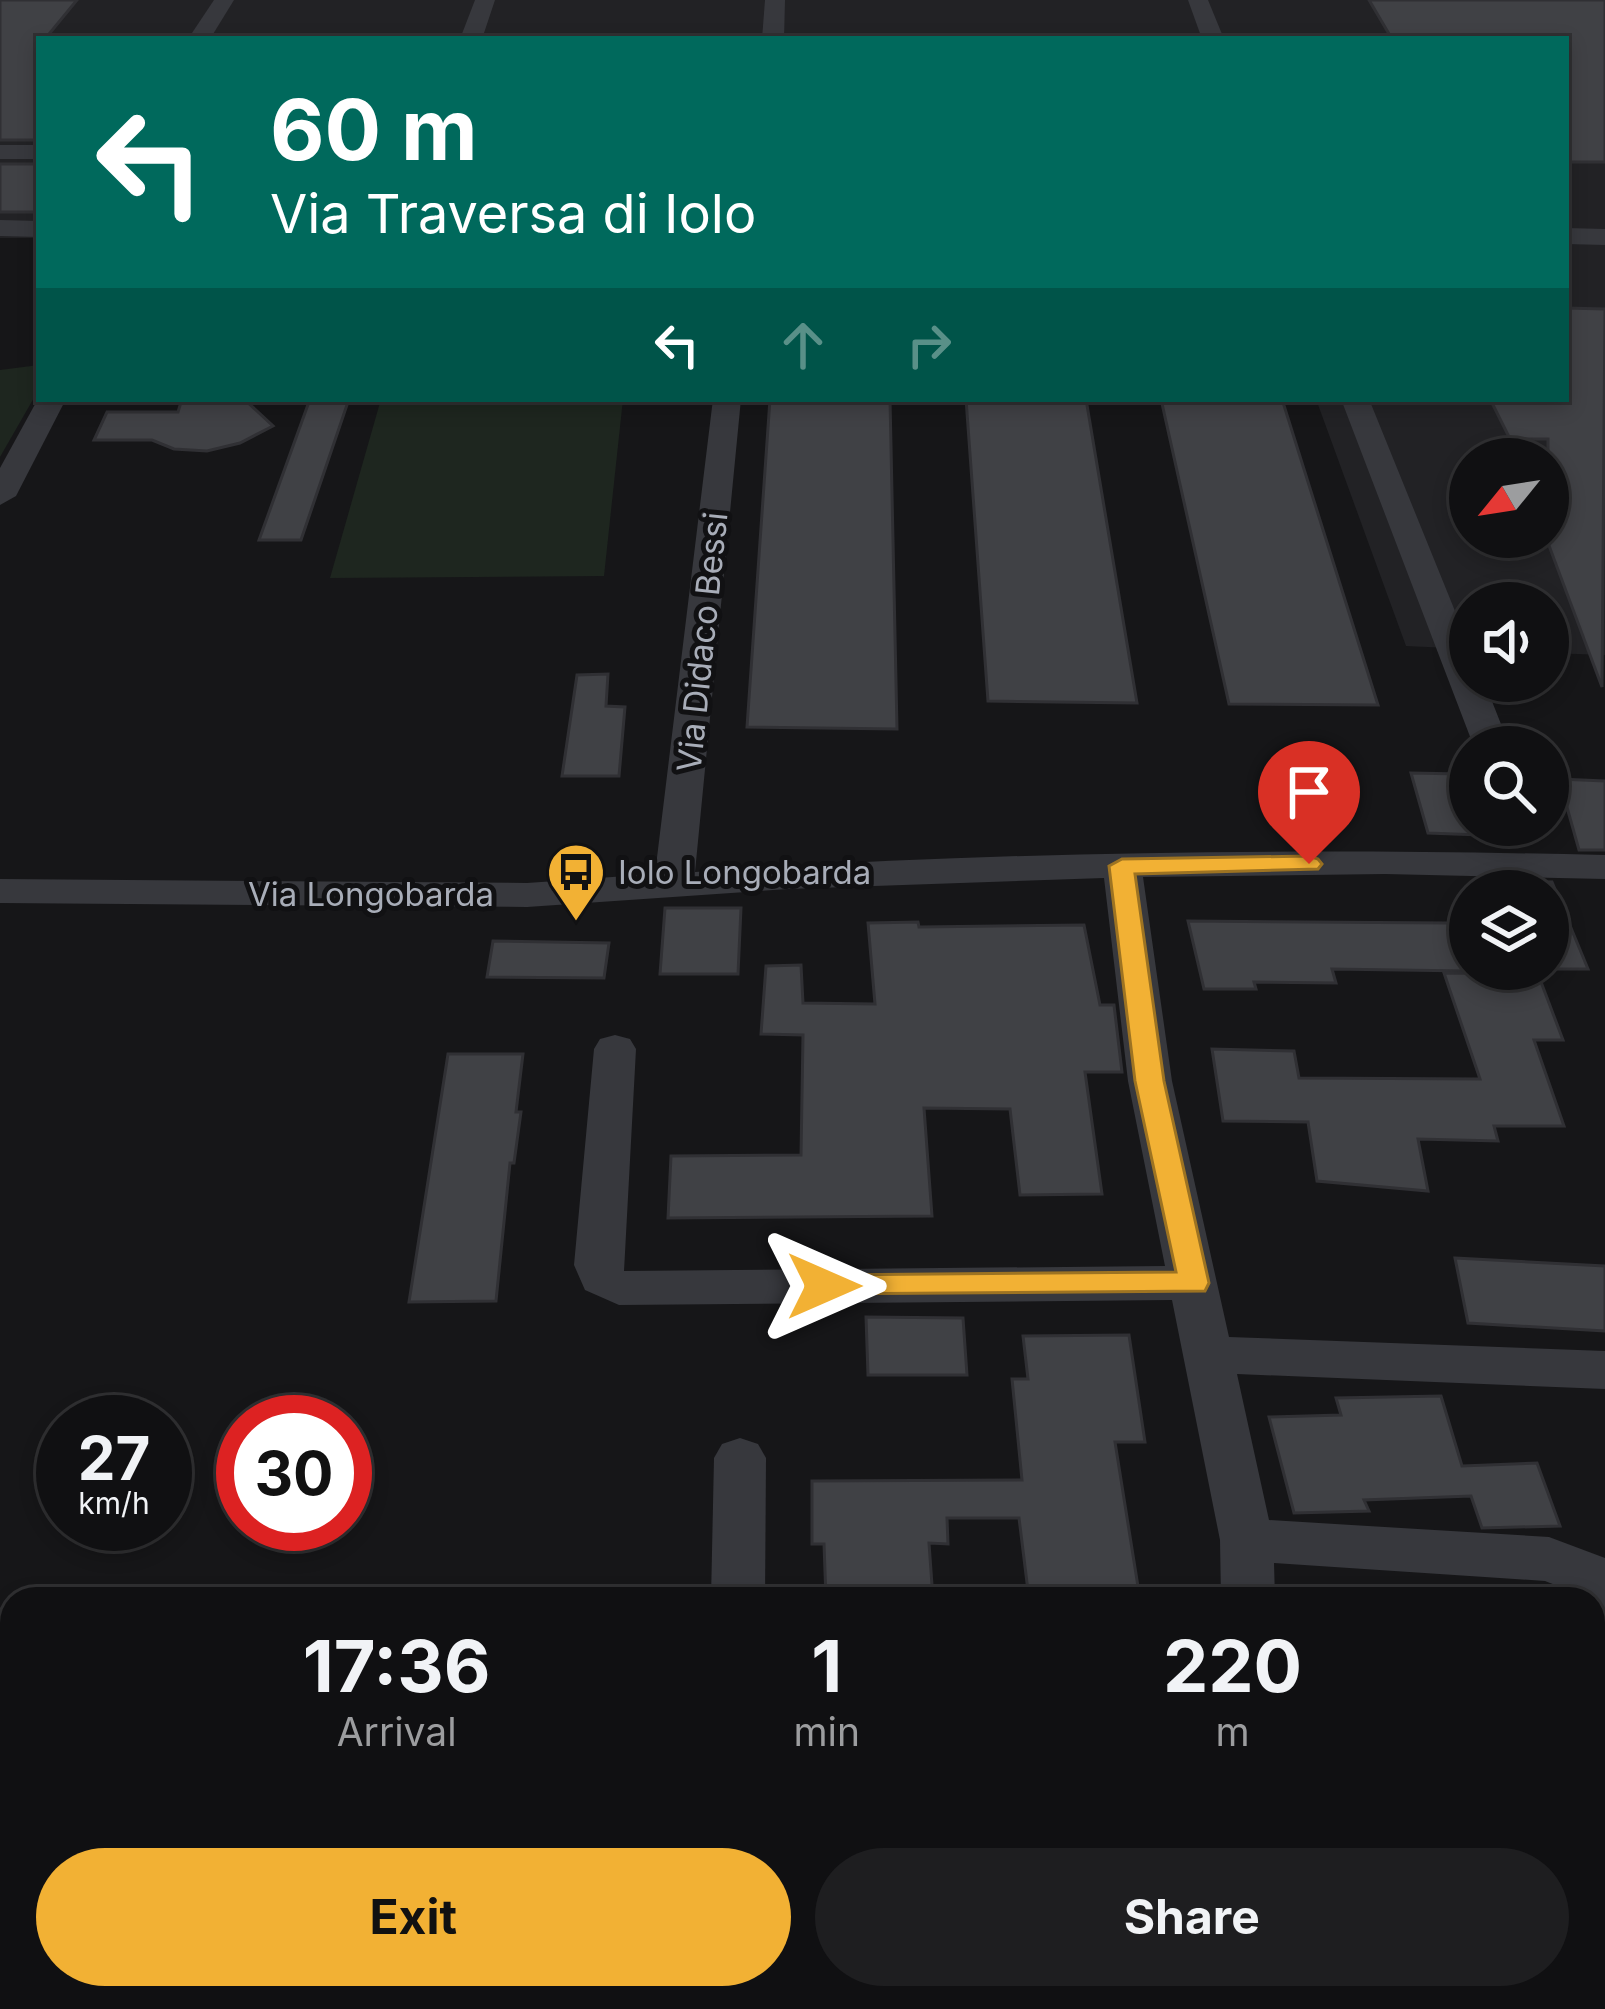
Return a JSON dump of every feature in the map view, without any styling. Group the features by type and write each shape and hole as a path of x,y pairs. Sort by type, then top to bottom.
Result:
{"street":[{"path":"202,36 224,0"},
{"path":"472,36 484,0"},
{"path":"773,36 775,0"},
{"path":"1198,0 1212,36"},
{"path":"0,152 36,152"},
{"path":"0,228 36,229"},
{"path":"1569,236 1605,236"},
{"path":"0,496 50,402"},
{"name":"Via Didaco Bessi","path":"674,884 727,402"},
{"path":"1356,402 1484,726"},
{"path":"1531,846 1538,864"},
{"path":"1122,866 1150,1081 1247,1540 1248,1587"},
{"name":"Via Longobarda","path":"0,891 526,896 674,884 1122,866 1605,867"},
{"path":"616,1049 598,1265 607,1284 638,1288 1194,1283"},
{"path":"1208,1355 1338,1356 1605,1370"},
{"path":"738,1587 740,1458"},
{"path":"1247,1540 1550,1559 1576,1566 1599,1587"}],"shaded area":[{"path":"0,0 1605,0 1605,655 1569,654 1569,582 1449,582 1449,648 1406,646 1317,402 1569,402 1569,36 36,36 36,238 0,238"},
{"path":"36,365 36,394 0,457 0,370"},
{"path":"380,402 623,402 604,576 330,578"}],"building":[{"path":"0,0 77,0 47,36 36,36 36,140 0,140"},
{"path":"1369,0 1605,0 1605,162 1569,162 1569,36 1390,36"},
{"path":"0,164 36,164 36,212 0,212"},
{"path":"1569,308 1605,309 1602,687 1569,599 1569,582 1563,582 1554,558 1569,558 1569,438 1510,438 1492,402 1569,402"},
{"path":"181,402 247,402 273,426 240,443 207,451 174,449 152,440 94,440 107,412 178,412"},
{"path":"309,402 348,402 301,540 259,540"},
{"path":"770,402 890,402 897,729 747,727"},
{"path":"966,402 1087,402 1137,703 988,701"},
{"path":"1162,402 1283,402 1378,705 1229,704"},
{"path":"608,674 606,706 625,707 619,776 562,776 577,675"},
{"path":"1411,773 1449,774 1449,834 1428,833"},
{"path":"1569,779 1605,781 1605,850 1579,850 1569,814"},
{"path":"665,908 741,908 738,974 660,974"},
{"path":"1188,921 1449,923 1449,971 1332,969 1336,983 1254,982 1256,989 1204,989"},
{"path":"918,922 919,927 1084,925 1100,1005 1114,1005 1122,1072 1085,1072 1102,1194 1020,1195 1010,1109 924,1108 932,1216 668,1218 671,1156 801,1155 803,1035 761,1034 766,966 801,965 803,1003 875,1004 868,923"},
{"path":"1569,923 1588,969 1569,969"},
{"path":"493,941 609,943 604,978 487,977"},
{"path":"1450,990 1544,990 1563,1040 1534,1040 1564,1126 1494,1126 1498,1141 1418,1139 1428,1191 1317,1181 1308,1122 1223,1121 1212,1049 1294,1051 1299,1078 1480,1079"},
{"path":"448,1054 523,1054 516,1112 521,1112 514,1163 510,1163 496,1301 409,1302"},
{"path":"1455,1258 1605,1266 1605,1331 1468,1323"},
{"path":"866,1317 963,1318 967,1375 868,1375"},
{"path":"1129,1335 1145,1442 1115,1442 1138,1587 1028,1587 1019,1518 947,1518 948,1544 929,1543 932,1587 826,1587 824,1544 812,1544 812,1481 1022,1480 1012,1379 1028,1379 1023,1336"},
{"path":"1441,1396 1462,1466 1537,1463 1560,1526 1482,1528 1471,1496 1364,1500 1369,1511 1294,1513 1269,1417 1341,1415 1336,1398"}],"place":[{"name":"Iolo Longobarda","path":"576,923"}],"route":[{"path":"824,1286 1194,1283 1150,1081 1122,866 1309,864"}]}
